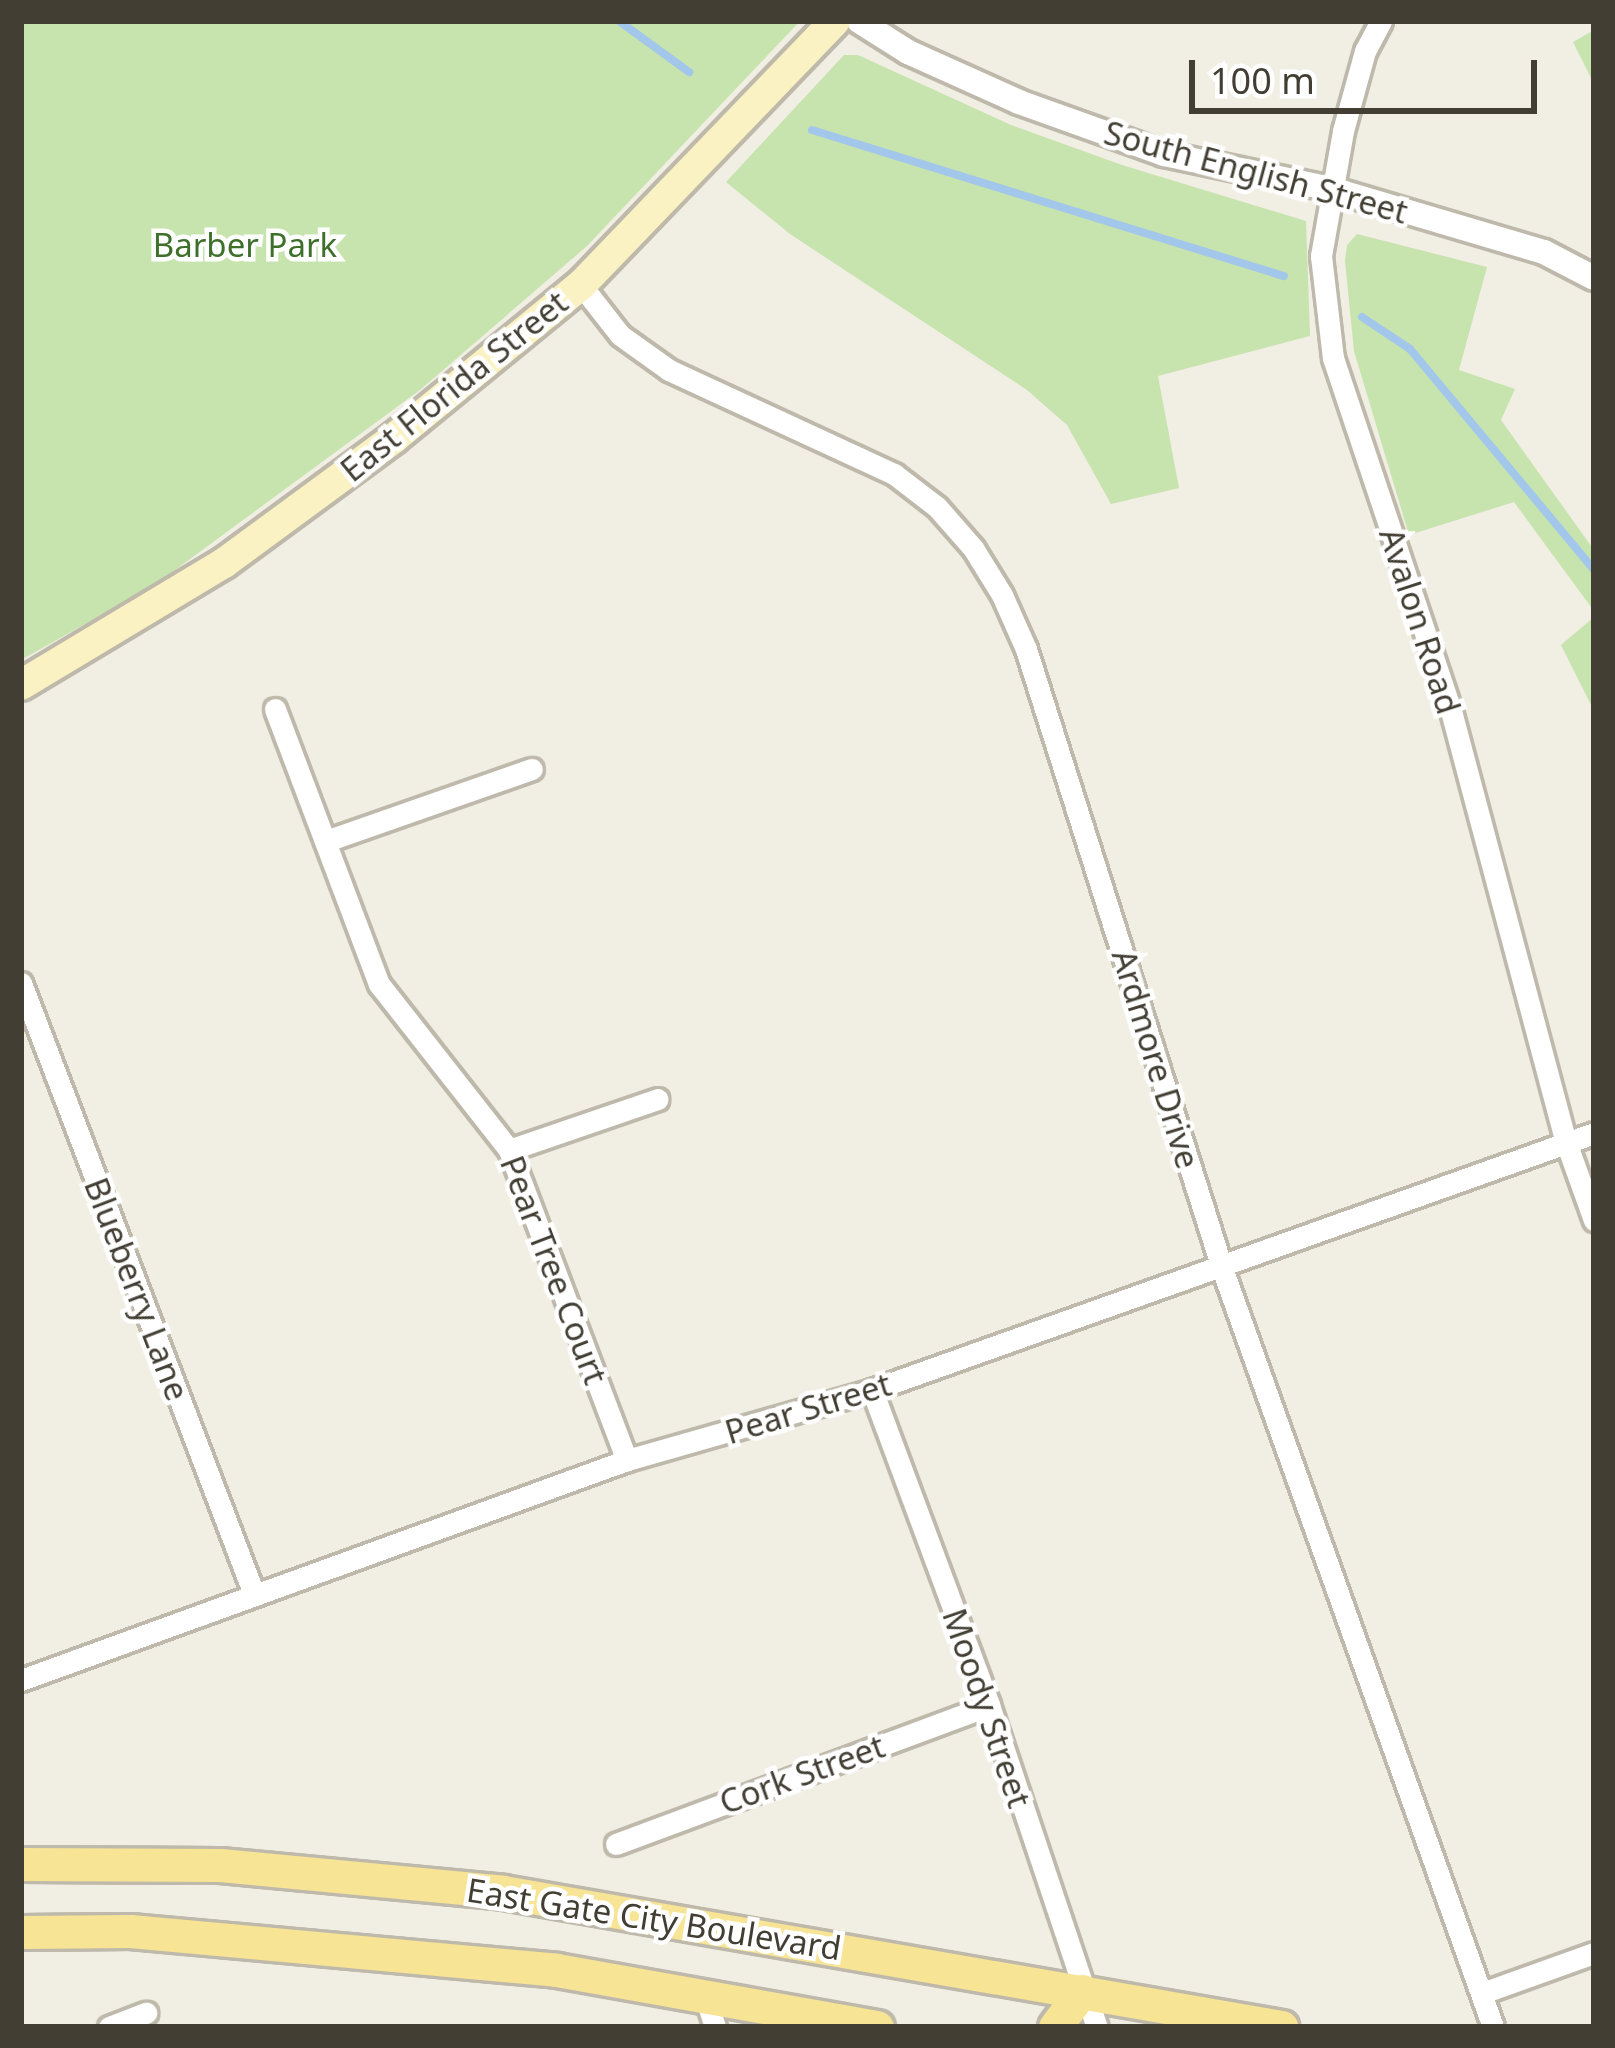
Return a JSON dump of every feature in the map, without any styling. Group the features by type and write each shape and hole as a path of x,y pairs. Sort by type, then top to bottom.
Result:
{"main road":[{"name":"East Florida Street","path":"21,685 224,562 394,438 580,285 835,21"},
{"name":"East Gate City Boulevard","path":"21,1864 220,1865 503,1892 1281,2027"},
{"name":"East Gate City Boulevard","path":"21,1932 130,1930 556,1970 877,2027"},
{"path":"1055,2027 1082,1991"}],"street":[{"name":"South English Street","path":"859,21 908,52 1019,102 1164,154 1331,189 1544,252 1594,278"},
{"name":"Avalon Road","path":"1381,21 1364,51 1331,189 1321,256 1333,358 1450,707 1566,1142 1594,1220"},
{"name":"Ardmore Drive","path":"580,285 620,335 668,370 894,474 937,507 973,548 1002,595 1026,649 1222,1268 1493,2027"},
{"name":"Pear Tree Court","path":"275,709 379,984 509,1150 627,1460"},
{"path":"326,841 532,769"},
{"name":"Blueberry Lane","path":"21,983 254,1594"},
{"path":"509,1150 658,1099"},
{"name":"Pear Street","path":"21,1680 627,1460 872,1390 1594,1132"},
{"name":"Moody Street","path":"872,1390 988,1705 1097,2027"},
{"name":"Cork Street","path":"616,1844 988,1705"},
{"path":"1482,1993 1594,1953"},
{"path":"704,1993 716,2027"},
{"path":"110,2027 146,2013"}],"green space":[{"name":"Barber Park","path":"21,21 800,21 587,246 420,390 156,584 21,660"},
{"path":"1594,30 1594,84 1573,42"},
{"path":"844,55 858,55 1011,125 1122,165 1306,221 1310,336 1158,376 1179,488 1111,504 1067,425 1027,390 790,234 726,182"},
{"path":"1357,234 1487,267 1459,370 1515,389 1501,420 1594,550 1594,611 1514,502 1409,535 1354,351 1345,261 1347,245"},
{"path":"1594,617 1594,711 1561,645"}],"waterway":[{"path":"619,21 689,72"},
{"path":"812,130 1284,276"},
{"path":"1362,317 1410,349 1594,570"}]}
